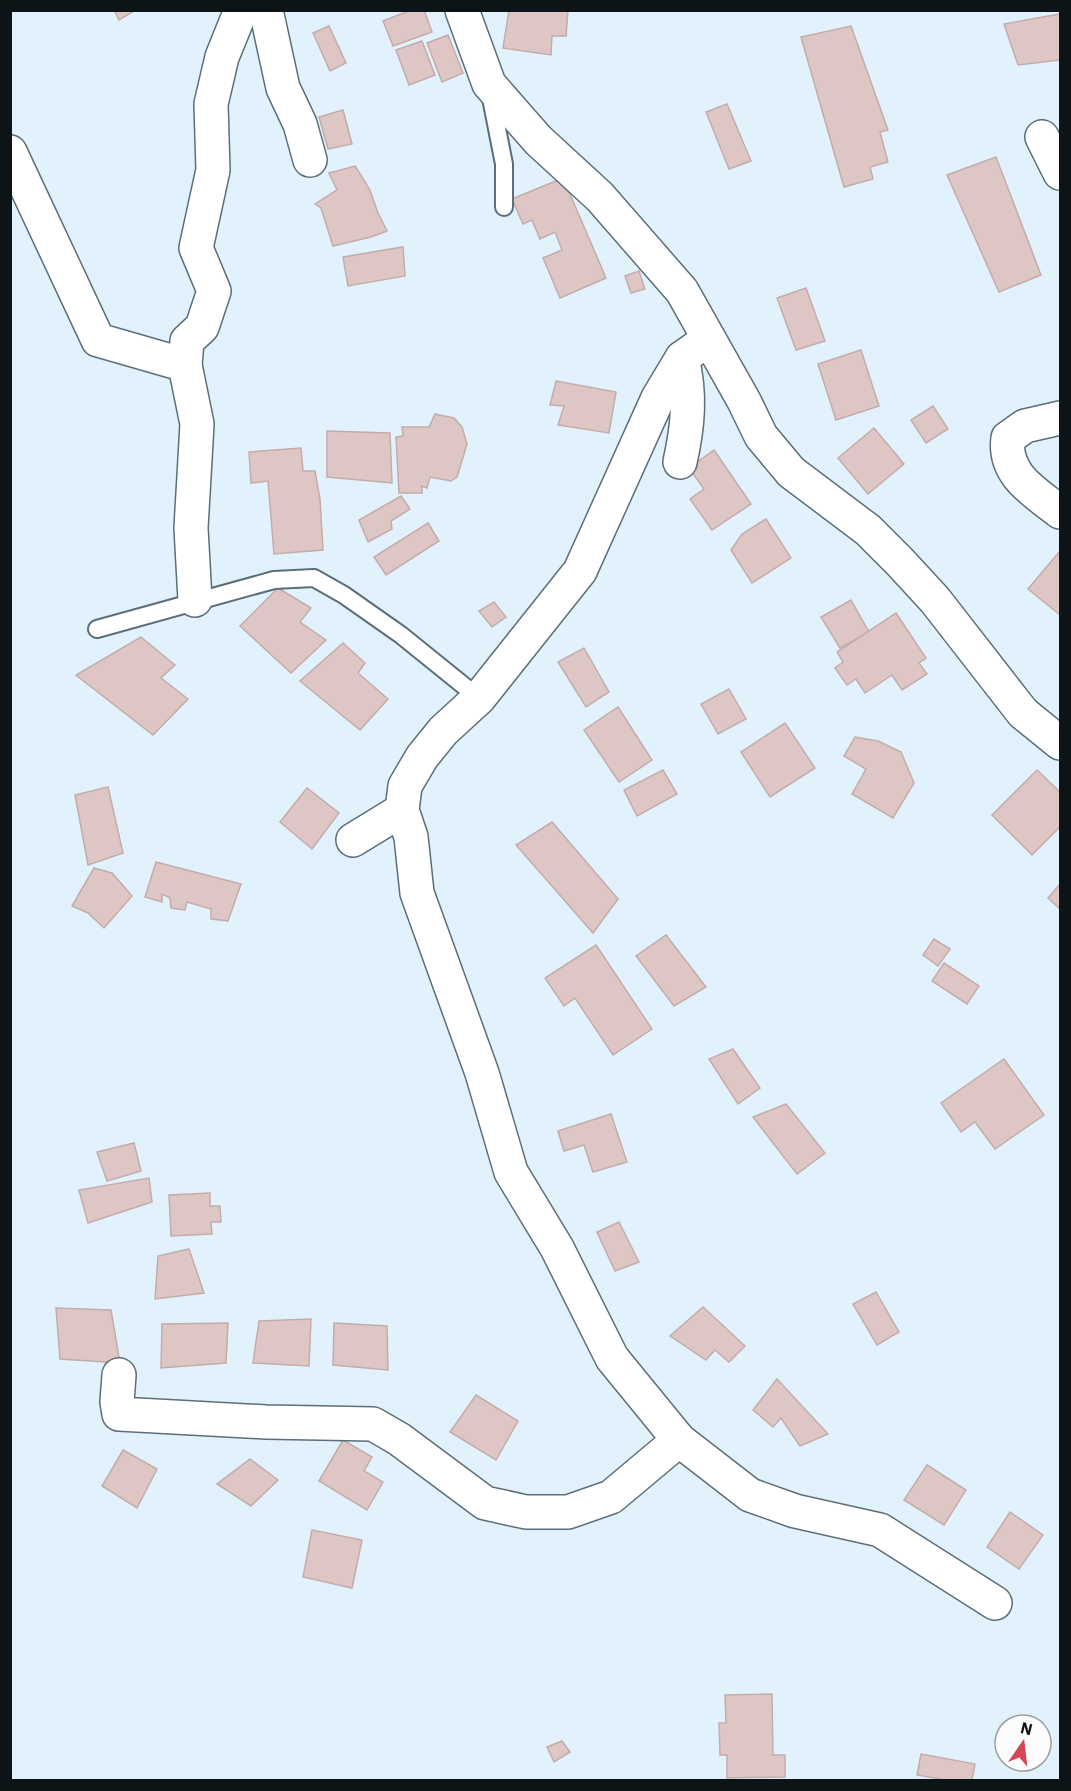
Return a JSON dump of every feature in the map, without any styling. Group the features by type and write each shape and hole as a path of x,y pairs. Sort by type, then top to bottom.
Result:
{"street":[{"path":"195,600 191,528 197,424 185,365 187,341 202,327 214,291 196,248 213,170 211,104 222,57 241,10"},
{"path":"266,10 278,69 300,124 310,160"},
{"path":"462,10 489,84 538,140 600,196 682,291 760,436 791,472 868,530 900,562 935,600 1023,713 1060,743"},
{"path":"1042,137 1060,173"},
{"path":"10,152 98,340 185,365"},
{"path":"709,339 682,358 658,398 580,571 479,698 443,731 422,758 405,786 402,810 411,837 417,893 445,963 482,1073 511,1172 557,1248 612,1358 679,1440 750,1495 795,1511 880,1530 995,1603"},
{"path":"680,462 689,408 688,380 682,358"},
{"path":"1060,418 1024,426 1008,438 1006,450 1014,471 1023,482 1060,512"},
{"path":"353,840 402,810"},
{"path":"119,1375 117,1402 119,1414 255,1422 373,1424 399,1439 485,1503 526,1512 568,1512 611,1497 679,1440"}],"lane":[{"path":"489,84 504,164 504,207"},
{"path":"97,629 195,600 274,580 314,578 344,595 401,635 479,698"}],"building":[{"path":"114,10 136,10 119,20"},
{"path":"411,10 424,10 432,32 393,46 383,21"},
{"path":"509,10 568,10 566,36 552,36 551,55 503,48"},
{"path":"1060,14 1060,60 1018,65 1004,24"},
{"path":"329,26 346,63 330,71 313,33"},
{"path":"851,26 888,130 880,132 888,162 870,167 873,179 844,187 801,37"},
{"path":"448,35 463,73 442,82 427,43"},
{"path":"422,41 435,75 409,85 396,50"},
{"path":"727,104 751,161 729,169 706,112"},
{"path":"343,110 352,144 328,149 319,117"},
{"path":"996,157 1041,275 999,292 947,175"},
{"path":"355,166 370,190 387,231 333,246 321,208 315,204 337,190 329,173"},
{"path":"563,178 606,278 560,298 543,258 562,250 555,232 540,239 532,220 523,224 512,199"},
{"path":"403,247 405,276 348,286 343,257"},
{"path":"639,271 645,289 631,293 625,276"},
{"path":"806,288 825,341 796,350 777,298"},
{"path":"861,350 879,406 836,420 818,364"},
{"path":"556,381 616,392 609,433 558,425 564,406 550,405"},
{"path":"933,406 948,429 926,443 911,420"},
{"path":"435,414 454,418 462,427 467,444 457,477 451,481 430,477 427,488 422,486 422,493 399,493 396,437 403,436 402,427 429,427"},
{"path":"874,428 904,464 868,494 838,458"},
{"path":"327,431 390,433 392,483 327,477"},
{"path":"301,448 303,471 315,471 320,499 323,550 274,554 268,481 251,483 249,452"},
{"path":"714,450 751,504 712,530 690,499 704,489 689,468"},
{"path":"401,496 410,509 391,521 392,529 368,542 359,520"},
{"path":"766,519 791,558 752,583 731,550 742,534"},
{"path":"428,523 439,541 386,575 374,557"},
{"path":"1060,551 1060,615 1028,589"},
{"path":"278,588 311,608 300,622 326,640 291,673 240,626"},
{"path":"851,600 869,632 840,648 821,617"},
{"path":"494,602 506,617 492,627 479,611"},
{"path":"896,613 926,658 919,663 927,674 902,690 892,675 865,693 856,679 847,685 835,668 843,662 837,652"},
{"path":"141,637 175,665 161,678 188,699 153,735 76,675"},
{"path":"343,643 365,663 358,673 388,699 360,730 300,681"},
{"path":"584,648 609,692 586,707 558,662"},
{"path":"729,689 746,719 718,734 701,704"},
{"path":"618,707 652,760 619,782 584,730"},
{"path":"785,723 815,768 770,797 741,752"},
{"path":"855,737 878,741 901,752 914,783 893,818 852,794 866,769 844,756"},
{"path":"663,770 677,794 637,816 624,790"},
{"path":"1037,770 1060,792 1060,827 1032,855 992,815"},
{"path":"108,787 123,853 88,865 75,795"},
{"path":"307,788 339,813 312,849 280,822"},
{"path":"552,822 618,899 593,933 516,845"},
{"path":"156,862 241,884 228,921 211,919 211,909 187,902 185,910 171,908 170,898 162,894 162,902 145,897"},
{"path":"94,868 112,873 132,896 104,928 88,913 72,906"},
{"path":"1060,884 1060,909 1048,898"},
{"path":"666,935 706,987 674,1006 636,956"},
{"path":"934,939 950,949 938,966 923,955"},
{"path":"596,945 652,1029 613,1055 575,998 564,1006 545,978"},
{"path":"944,963 979,986 967,1004 932,981"},
{"path":"733,1049 760,1088 738,1104 709,1059"},
{"path":"1004,1059 1044,1115 995,1149 975,1122 961,1132 941,1103"},
{"path":"786,1104 825,1153 797,1174 753,1117"},
{"path":"611,1114 627,1162 593,1172 584,1145 564,1151 558,1131"},
{"path":"134,1143 141,1171 107,1181 97,1152"},
{"path":"149,1178 152,1202 88,1223 79,1190"},
{"path":"210,1193 210,1206 220,1206 221,1222 211,1222 212,1234 171,1236 169,1195"},
{"path":"619,1222 639,1262 615,1271 597,1232"},
{"path":"189,1249 204,1293 155,1299 158,1256"},
{"path":"876,1292 899,1332 877,1345 853,1304"},
{"path":"703,1307 745,1346 729,1362 715,1350 706,1360 670,1336"},
{"path":"56,1308 111,1310 120,1363 60,1359"},
{"path":"311,1319 309,1366 253,1363 259,1321"},
{"path":"228,1323 226,1363 161,1368 162,1324"},
{"path":"334,1323 387,1326 388,1370 333,1365"},
{"path":"777,1379 828,1434 800,1446 781,1418 773,1427 753,1410"},
{"path":"476,1395 518,1421 496,1460 450,1432"},
{"path":"343,1440 372,1457 364,1471 383,1482 367,1510 319,1481"},
{"path":"123,1450 157,1469 137,1508 102,1486"},
{"path":"250,1459 278,1480 251,1506 217,1484"},
{"path":"927,1465 966,1490 944,1525 904,1500"},
{"path":"1010,1512 1043,1535 1019,1569 987,1547"},
{"path":"312,1530 362,1540 352,1588 303,1577"},
{"path":"772,1694 773,1755 785,1755 785,1777 727,1778 727,1755 720,1755 719,1723 726,1723 725,1695"},
{"path":"562,1741 570,1752 554,1762 547,1747"},
{"path":"921,1754 975,1764 972,1780 946,1780 917,1775"}]}
